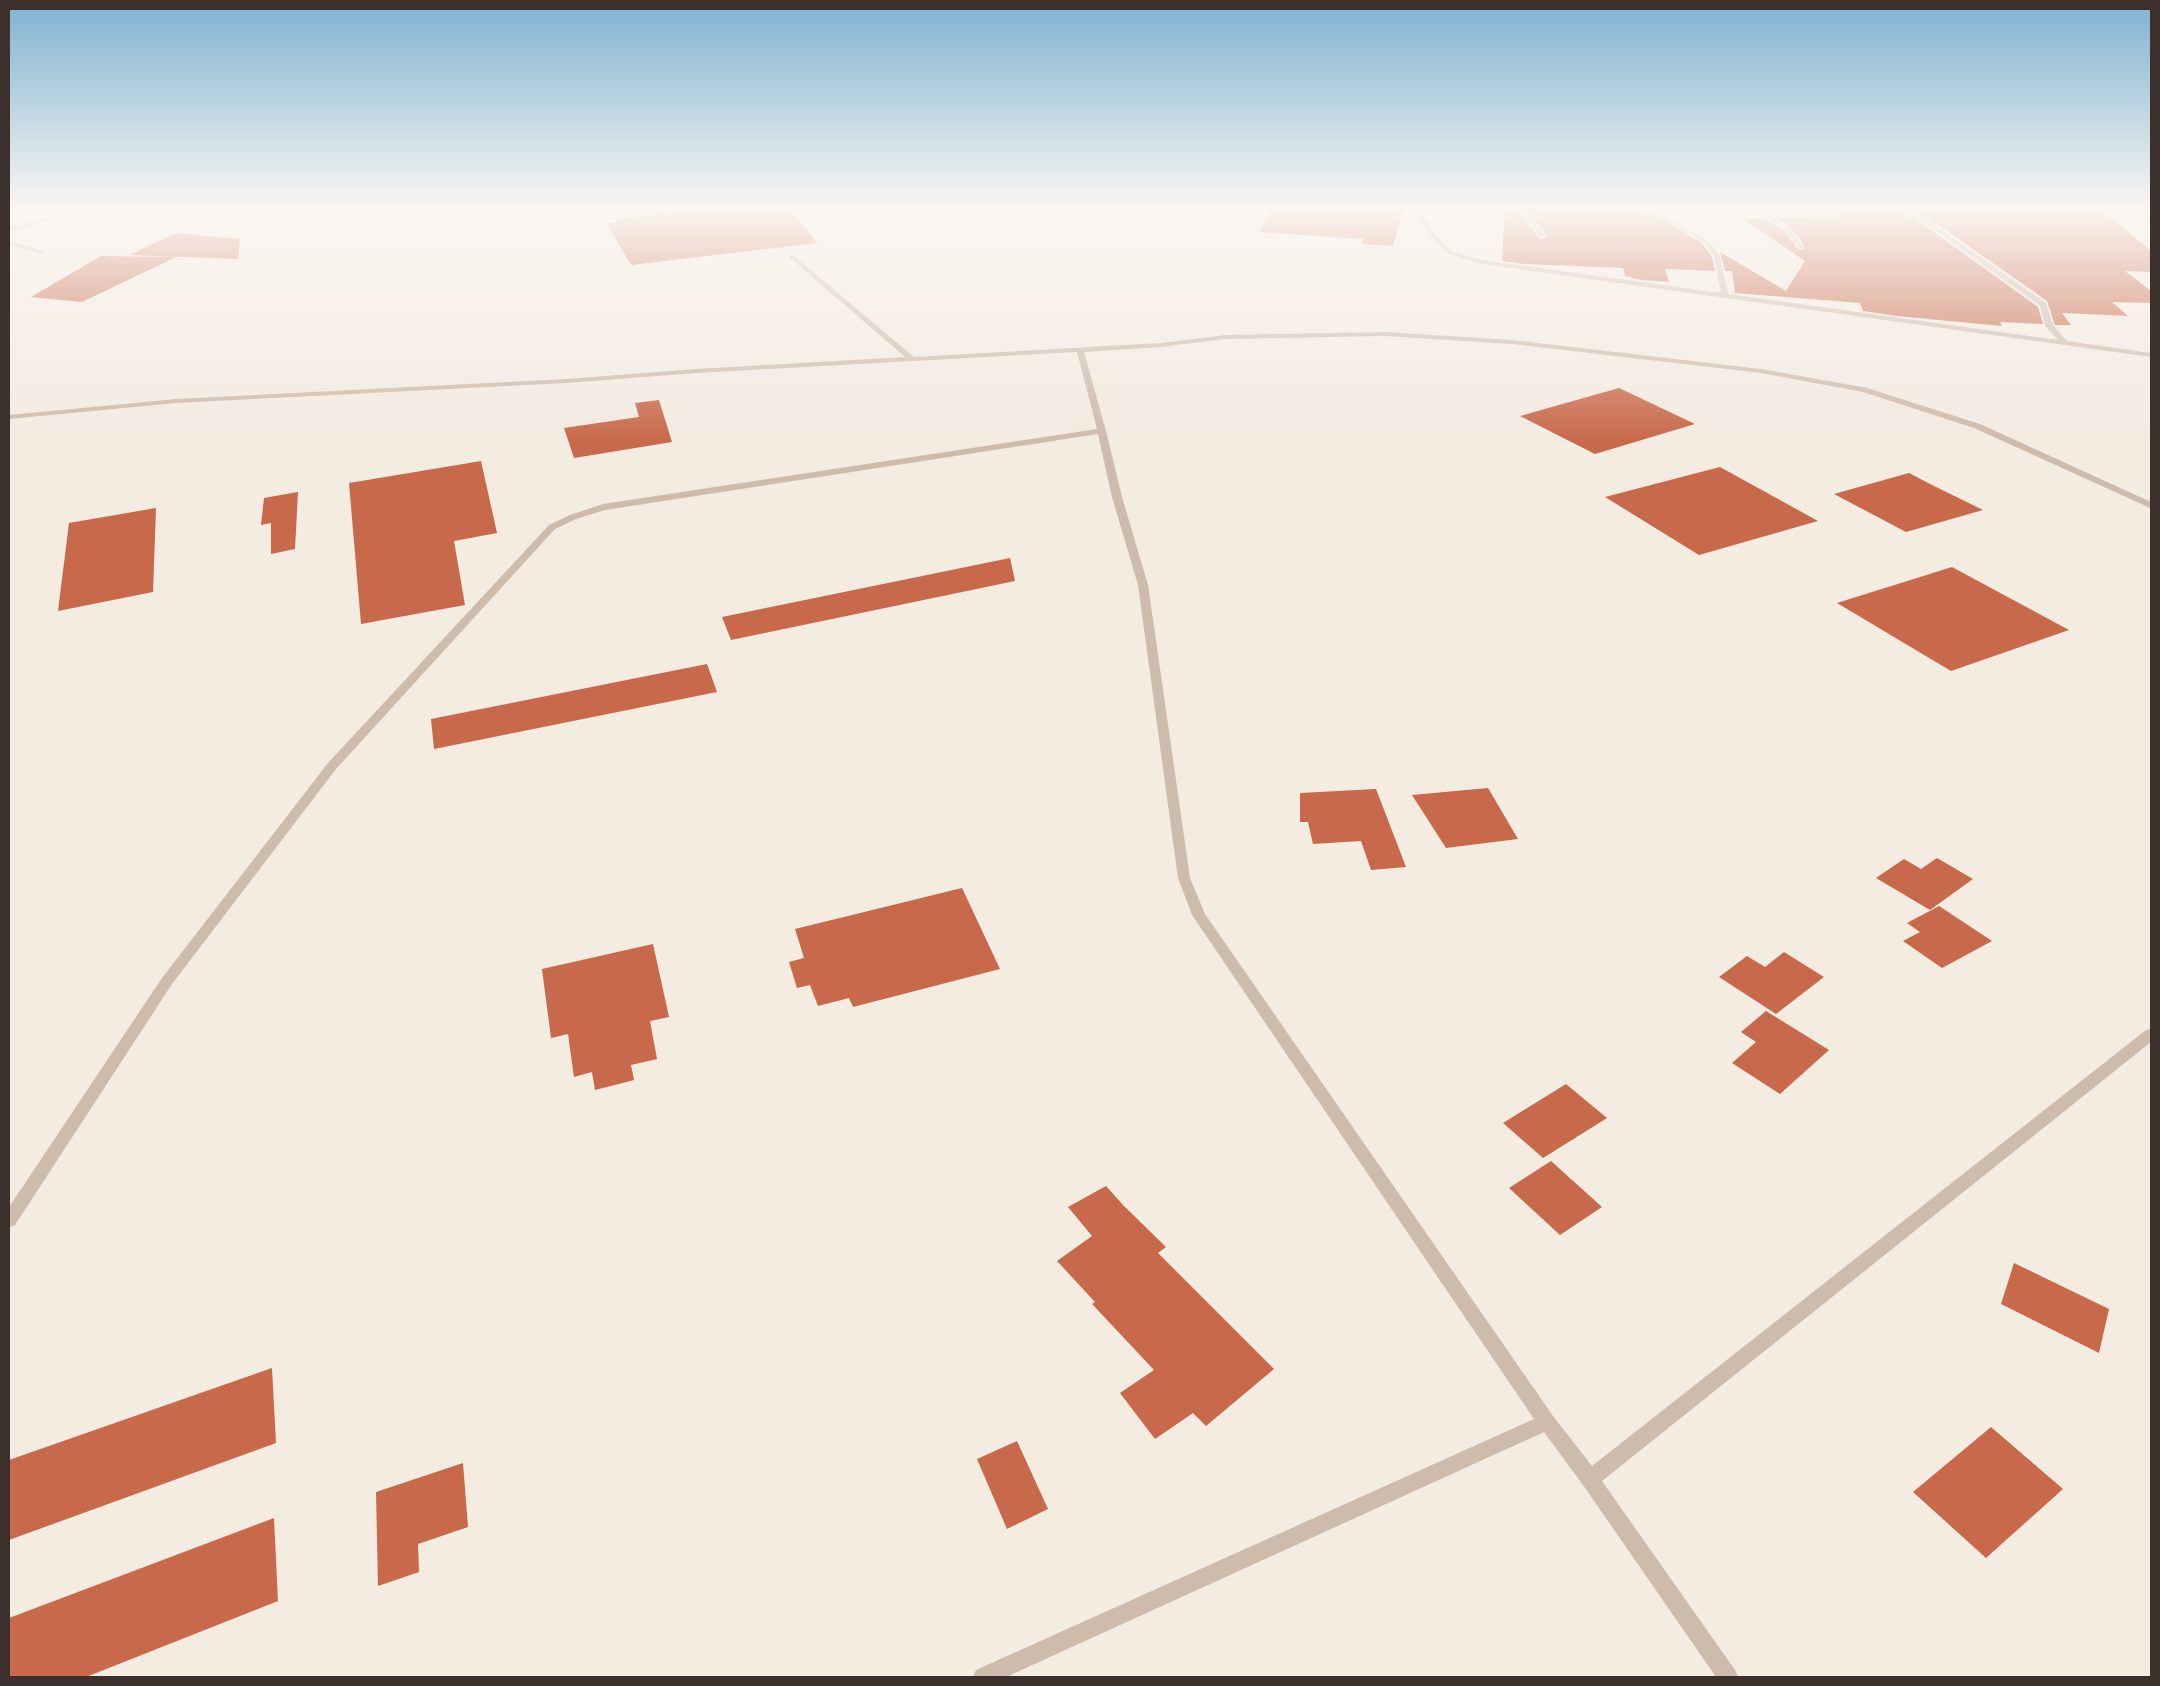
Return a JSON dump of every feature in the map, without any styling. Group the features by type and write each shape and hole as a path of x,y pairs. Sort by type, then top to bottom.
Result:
{"street":[{"path":"825,285 912,359"},
{"path":"1644,285 2151,354"},
{"path":"1723,285 1725,296"},
{"path":"2015,285 2043,305 2049,326 2064,342"},
{"path":"9,417 176,401 566,381 705,370 1080,350 1234,336 1384,334 1512,342 1761,371 1864,390 1977,426 2151,505"},
{"path":"1080,350 1143,585 1184,878 1199,915 1547,1422 1590,1479 1728,1677"},
{"path":"9,1220 167,981 332,766 552,527 603,506 1102,431"},
{"path":"1590,1479 2151,1034"},
{"path":"984,1677 1547,1422"}],"building":[{"path":"52,285 118,285 82,302 31,297"},
{"path":"1734,285 1775,285 1786,291 1790,285 2007,285 2038,307 2043,324 2000,322 2002,326 1897,316 1863,311 1860,303 1735,293"},
{"path":"2024,285 2143,285 2151,291 2151,303 2112,302 2128,316 2062,313 2071,325 2055,325 2047,301"},
{"path":"1619,388 1695,424 1595,454 1520,416"},
{"path":"659,400 672,442 574,458 564,428 639,417 635,403"},
{"path":"481,461 497,533 454,541 465,605 361,624 349,483"},
{"path":"1720,467 1818,521 1699,555 1605,497"},
{"path":"1909,473 1983,510 1906,532 1834,494"},
{"path":"298,492 295,549 271,554 271,523 261,525 264,498"},
{"path":"156,508 153,592 58,611 69,523"},
{"path":"1010,558 1015,581 731,640 722,617"},
{"path":"1952,567 2069,630 1951,671 1837,603"},
{"path":"707,664 717,692 434,749 431,719"},
{"path":"1488,788 1518,839 1446,848 1412,795"},
{"path":"1376,789 1406,867 1371,870 1361,841 1313,844 1308,822 1300,822 1300,793"},
{"path":"1937,858 1973,879 1930,910 1876,878 1904,859 1921,869"},
{"path":"962,888 1000,969 853,1007 849,998 818,1006 810,985 797,988 789,962 804,958 795,929"},
{"path":"1939,906 1992,941 1942,968 1903,941 1920,932 1907,923"},
{"path":"653,944 669,1017 650,1021 657,1059 631,1065 634,1080 595,1090 592,1072 574,1077 568,1034 551,1038 542,969"},
{"path":"1784,952 1824,977 1776,1014 1719,977 1747,956 1765,967"},
{"path":"1766,1011 1829,1050 1780,1094 1732,1063 1756,1042 1741,1032"},
{"path":"1566,1084 1607,1118 1543,1158 1503,1123"},
{"path":"1551,1161 1602,1207 1560,1235 1509,1188"},
{"path":"1106,1186 1166,1247 1158,1253 1274,1369 1206,1426 1193,1413 1155,1439 1120,1393 1154,1370 1092,1304 1095,1302 1057,1261 1092,1236 1068,1207"},
{"path":"2014,1263 2109,1309 2099,1353 2001,1304"},
{"path":"272,1368 276,1443 9,1540 9,1460"},
{"path":"1991,1427 2063,1489 1986,1558 1913,1492"},
{"path":"1017,1441 1048,1509 1007,1529 977,1459"},
{"path":"463,1463 468,1527 418,1544 419,1572 378,1586 376,1492"},
{"path":"274,1518 278,1601 86,1677 9,1677 9,1618"}]}
